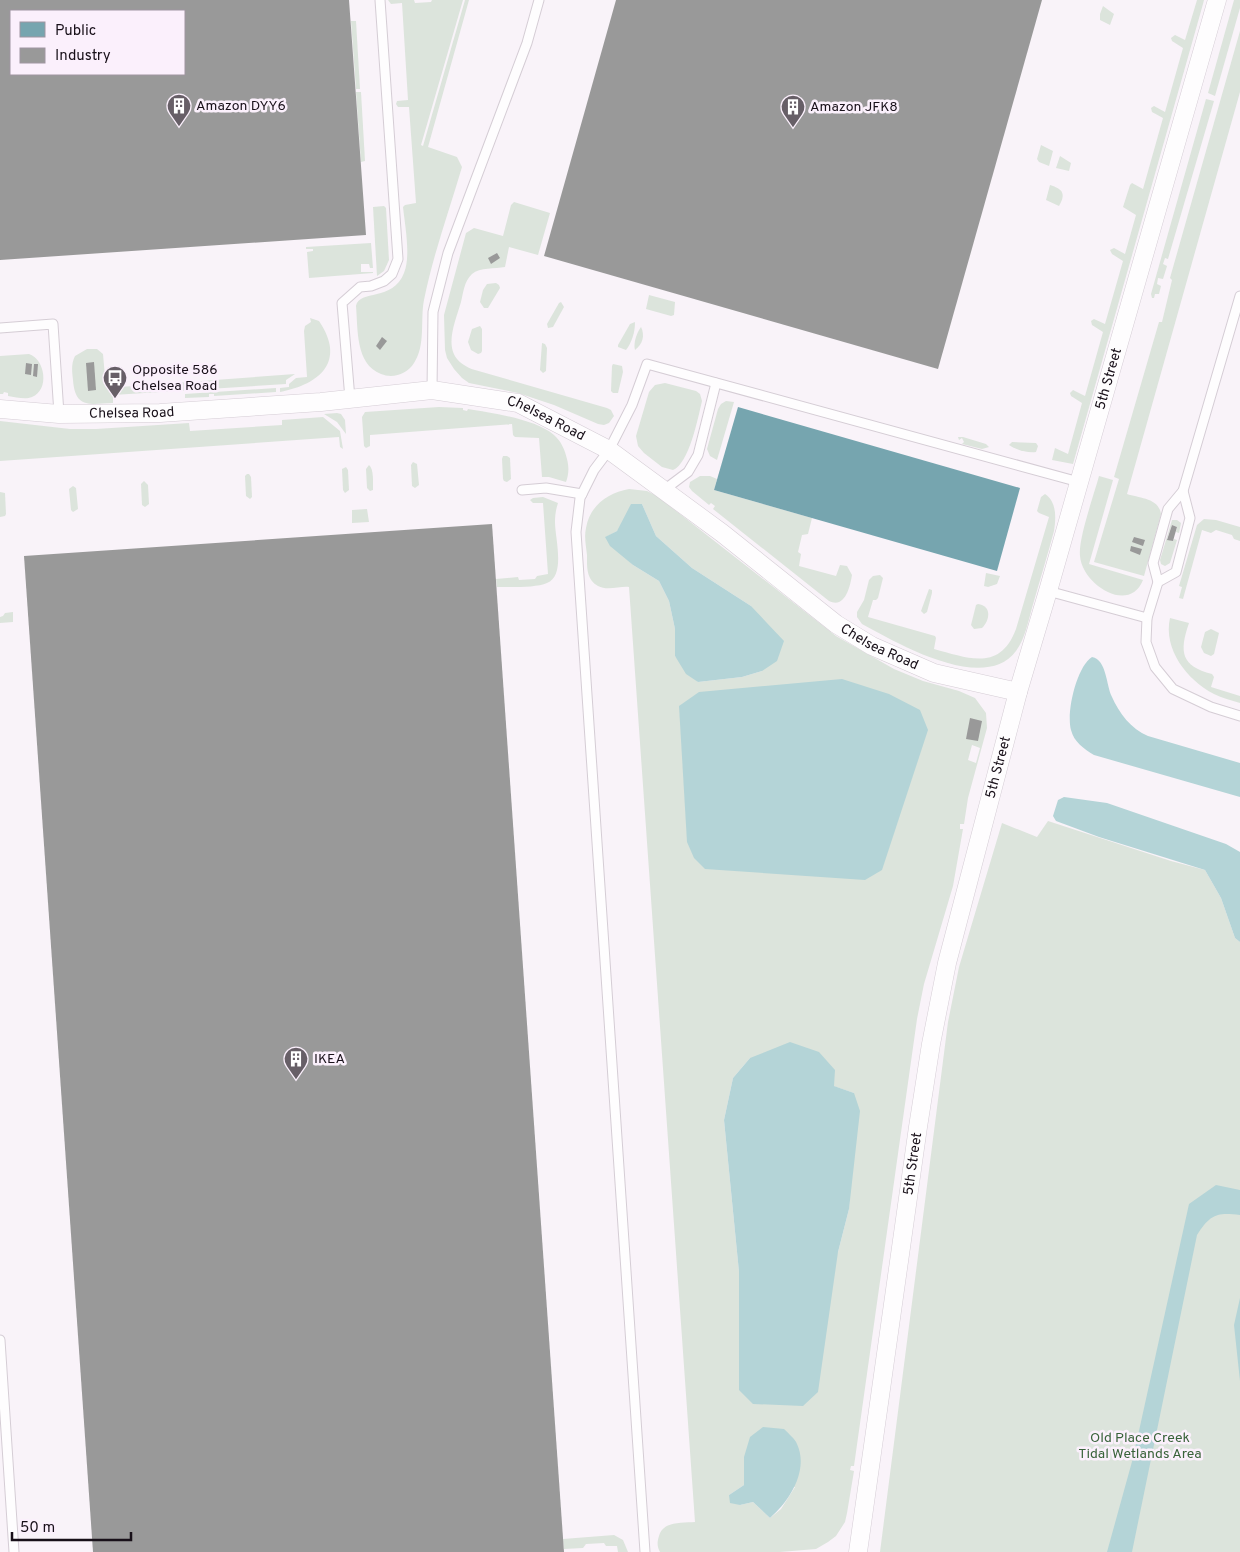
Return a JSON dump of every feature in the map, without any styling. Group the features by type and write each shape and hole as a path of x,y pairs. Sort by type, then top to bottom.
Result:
{"street":[{"name":"5th Street","path":"858,1552 918,1127 931,1044 947,963 1018,692 1217,0"},
{"name":"Chelsea Road","path":"0,409 59,414 160,413 432,390 518,403 609,450 722,533 836,624 872,646 934,673 1018,692"}],"lane":[{"path":"350,398 342,303 360,287 372,286 384,281 392,274 398,259 380,0"},
{"path":"432,390 434,312 448,253 527,43 539,0"},
{"path":"1240,296 1184,491 1168,509 1152,563 1158,582 1147,618 1146,642 1155,667 1173,689 1211,707 1240,716"},
{"path":"0,328 53,324 59,414"},
{"path":"645,1552 576,532 580,498 594,470 609,450 632,405 647,364 1079,482"},
{"path":"664,490 688,472 698,455 716,383"},
{"path":"522,490 546,488 582,494"},
{"path":"1158,582 1176,572 1190,518 1184,491"},
{"path":"1048,591 1147,618"},
{"path":"0,1340 14,1552"}],"green space":[{"path":"388,0 414,0 415,3 431,2 432,0 463,0 421,145 423,146 465,0 469,0 428,147 457,157 462,167 424,300 418,356 408,370 395,376 381,374 366,362 362,354 358,335 356,306 358,301 363,298 385,292 399,282 404,273 407,258 403,207 416,203 409,107 398,107 396,104 397,101 408,100 402,3 391,4"},
{"path":"1197,0 1204,0 1073,464 1052,460 1055,448 1068,454 1082,403 1071,396 1070,393 1073,390 1085,396 1103,332 1092,325 1091,321 1094,319 1105,324 1123,261 1112,254 1110,250 1114,248 1125,254 1136,215 1123,207 1132,183 1143,189 1163,118 1152,112 1151,108 1154,106 1165,112 1183,48 1172,41 1171,38 1175,35 1185,40"},
{"path":"1234,0 1240,0 1240,8 1215,96 1208,93"},
{"path":"1103,6 1114,14 1110,25 1100,20"},
{"path":"351,21 356,21 360,89 356,89"},
{"path":"1240,31 1240,92 1127,494 1153,502 1157,505 1161,514 1144,576 1094,562 1119,479 1114,477 1159,322 1162,322 1172,280 1170,278"},
{"path":"356,92 361,92 365,161 361,162"},
{"path":"1206,99 1214,101 1168,259 1165,258 1163,264 1167,266 1163,279 1158,278 1157,284 1161,286 1159,294 1155,294 1154,298 1152,298 1151,294"},
{"path":"1041,145 1053,151 1049,166 1039,162 1037,159"},
{"path":"1060,156 1071,163 1069,171 1056,168"},
{"path":"1050,185 1062,192 1063,195 1059,206 1046,200"},
{"path":"514,202 550,213 538,255 509,247 505,267 479,270 469,277 464,288 452,332 451,342 456,358 464,365 475,370 607,408 611,410 614,416 609,423 604,425 598,424 554,405 518,393 469,383 454,369 447,358 444,315 466,233 474,228 503,236 511,205"},
{"path":"384,206 386,208 389,260 384,271 377,276 373,207"},
{"path":"371,243 373,268 370,268 369,264 361,264 361,272 373,273 309,278 307,252 313,251 313,249 306,249 306,247"},
{"path":"496,283 500,288 488,308 484,308 480,302 483,290 487,284"},
{"path":"649,295 675,302 674,315 671,316 646,309"},
{"path":"561,302 564,307 553,327 548,328 547,324"},
{"path":"310,318 319,321 327,335 330,348 329,359 325,368 317,377 295,388 280,392 280,388 289,387 289,384 296,378 307,377 304,331 305,326 311,322"},
{"path":"635,322 633,337 626,350 618,347 630,324"},
{"path":"480,326 482,329 482,351 478,354 471,350 468,342 472,329"},
{"path":"641,327 642,339 640,345 635,350 636,338"},
{"path":"542,343 547,348 546,371 543,373 540,370"},
{"path":"87,349 97,349 103,354 106,388 295,374 286,380 286,384 113,395 113,403 91,404 85,403 77,396 72,374 75,356"},
{"path":"29,354 39,362 42,368 43,382 38,393 26,398 8,396 8,393 4,392 0,394 0,356"},
{"path":"613,364 622,366 623,372 618,393 611,391"},
{"path":"665,383 696,391 700,394 702,401 688,450 679,466 673,470 662,467 644,453 638,446 636,436 649,392 655,385"},
{"path":"276,388 276,392 214,396 214,394 209,394 209,397 185,398 185,394"},
{"path":"726,401 734,402 717,460 710,456 707,449 718,409"},
{"path":"439,407 463,408 463,410 467,411 468,409 501,415 546,429 559,440 565,452 568,462 566,482 542,477 539,438 515,437 512,424 370,435 370,446 366,448 364,446 362,417 365,412"},
{"path":"324,414 341,414 345,420 346,434 337,422"},
{"path":"323,417 340,431 343,449 340,447 339,437 0,461 0,421 70,429 189,423 190,431 282,425 282,420"},
{"path":"958,437 963,437 986,444 989,447 982,449 962,444 964,442 962,438 959,440"},
{"path":"1012,442 1036,443 1038,446 1036,452 1025,452 1009,445"},
{"path":"503,456 510,458 511,479 507,482 503,479"},
{"path":"413,462 417,464 419,485 415,488 412,486 411,465"},
{"path":"369,465 372,470 373,480 373,490 370,491 367,488 366,469"},
{"path":"346,467 348,470 349,490 345,493 343,490 342,469"},
{"path":"247,474 251,477 252,497 250,499 246,496 245,476"},
{"path":"700,476 710,476 717,479 714,490 812,518 808,534 802,535 798,552 801,554 799,566 836,576 840,565 847,566 852,575 846,596 839,602 829,601 713,509 715,506 711,503 709,505 689,487 690,482"},
{"path":"1099,476 1113,480 1089,564 1143,580 1136,590 1128,595 1117,595 1107,592 1097,585 1083,567 1080,556 1084,528"},
{"path":"144,481 148,485 149,504 145,507 142,505 141,484"},
{"path":"73,486 76,488 78,509 73,512 71,510 69,489"},
{"path":"629,489 647,491 657,496 836,636 894,669 923,681 959,691 975,698 986,713 987,728 968,798 964,824 960,824 960,829 963,829 953,886 924,984 917,1019 854,1466 851,1466 850,1470 854,1471 847,1513 845,1522 836,1536 816,1549 780,1552 660,1552 658,1546 659,1536 664,1528 679,1523 695,1522 629,587 605,588 598,586 591,580 588,572 585,542 586,528 591,513 601,501","holes":["642,504 656,536 692,568 751,606 762,671 742,677 698,682 675,656 675,629 669,601 659,581 633,565 606,537 617,531","972,745 980,748 976,763 968,760","750,1058 854,1093 849,1209 838,1252 739,1390 739,1272 724,1120 733,1078","744,1485 795,1487 781,1509 770,1518 753,1502 740,1505 729,1495"]},
{"path":"0,492 5,493 6,514 0,517"},
{"path":"1045,494 1054,506 1054,531 1024,636 1016,651 1002,663 983,668 940,661 877,632 862,624 857,617 857,612 864,600 869,580 873,576 880,575 883,578 878,598 873,600 868,617 935,636 934,649 959,656 982,658 992,657 1001,652 1009,643 1016,629 1049,517 1037,511 1041,497"},
{"path":"543,497 558,503 555,529 558,565 553,579 536,586 497,587 496,579 518,577 519,580 535,579 537,576 548,574 543,503 533,503 530,500"},
{"path":"367,509 369,522 352,523 352,510"},
{"path":"1204,519 1216,520 1240,527 1240,541 1234,539 1232,535 1216,530 1211,533 1202,530 1183,599 1179,598 1182,587 1179,586 1197,525"},
{"path":"1172,520 1177,520 1181,523 1179,533 1176,532 1177,527 1172,525 1167,539 1177,540 1170,563 1165,566 1161,564 1160,560"},
{"path":"986,573 1000,576 997,584 988,587 984,586"},
{"path":"929,589 932,590 932,593 927,612 924,614 921,611"},
{"path":"976,605 986,607 988,617 982,628 974,629 971,625"},
{"path":"13,612 13,622 0,623 0,617 5,613"},
{"path":"1170,618 1189,623 1184,642 1185,656 1188,662 1202,671 1212,674 1214,677 1211,687 1240,696 1240,703 1214,694 1195,681 1186,672 1179,662 1170,641"},
{"path":"1211,629 1219,633 1214,654 1211,656 1204,653 1201,647 1205,632"},
{"name":"Old Place Creek Tidal Wetlands Area","path":"1048,821 1171,861 1205,870 1221,898 1235,938 1240,942 1240,1552 880,1552 948,1022 959,967 1002,823 1037,837"},
{"path":"614,1535 623,1540 628,1552 618,1552 617,1546 606,1546 604,1543 586,1544 583,1548 564,1549 563,1539"}],"water":[{"path":"631,504 642,504 656,536 692,568 751,606 784,641 777,661 762,671 742,677 698,682 686,674 675,656 675,629 669,601 659,581 633,565 610,546 605,537 617,531"},
{"path":"1092,657 1101,663 1110,692 1118,709 1136,729 1148,736 1240,763 1240,797 1094,755 1080,745 1074,738 1071,730 1071,701 1077,679"},
{"path":"842,679 889,694 920,710 928,730 882,870 865,880 705,869 694,858 687,842 679,706 699,692"},
{"path":"1064,797 1107,803 1226,844 1240,852 1240,942 1235,938 1221,898 1205,870 1099,837 1056,821 1053,816 1058,800"},
{"path":"790,1042 819,1052 835,1070 834,1086 854,1093 860,1111 849,1209 838,1252 818,1392 803,1406 753,1404 739,1390 739,1272 724,1120 733,1078 750,1058"},
{"path":"1216,1185 1240,1190 1240,1215 1225,1214 1214,1216 1197,1235 1132,1552 1107,1552 1133,1458 1189,1204"},
{"path":"1240,1298 1240,1381 1234,1325"},
{"path":"763,1427 784,1429 796,1442 801,1464 796,1484 784,1503 770,1518 753,1502 740,1505 730,1503 729,1495 744,1485 744,1457 750,1437"}],"building: Public":[{"path":"738,407 1020,488 997,571 714,490"}],"building: Industry":[{"name":"Amazon DYY6","path":"0,0 349,0 366,235 0,260"},
{"name":"Amazon JFK8","path":"616,0 1042,0 938,369 544,256"},
{"path":"497,253 500,258 491,264 488,258"},
{"path":"382,337 387,341 380,350 376,346"},
{"path":"94,362 96,390 88,391 86,363"},
{"path":"26,363 32,364 31,375 25,374"},
{"path":"34,364 38,364 37,377 33,376"},
{"name":"IKEA","path":"492,524 564,1552 93,1552 24,556"},
{"path":"1172,525 1177,527 1173,541 1167,540"},
{"path":"1134,537 1145,540 1143,546 1132,542"},
{"path":"1131,546 1142,549 1140,555 1130,551"},
{"path":"970,718 982,721 978,741 966,739"}],"place":[{"name":"Amazon DYY6","path":"179,127"},
{"name":"Amazon JFK8","path":"793,128"},
{"name":"Opposite 586 Chelsea Road","path":"115,399"},
{"name":"IKEA","path":"296,1080"}]}
